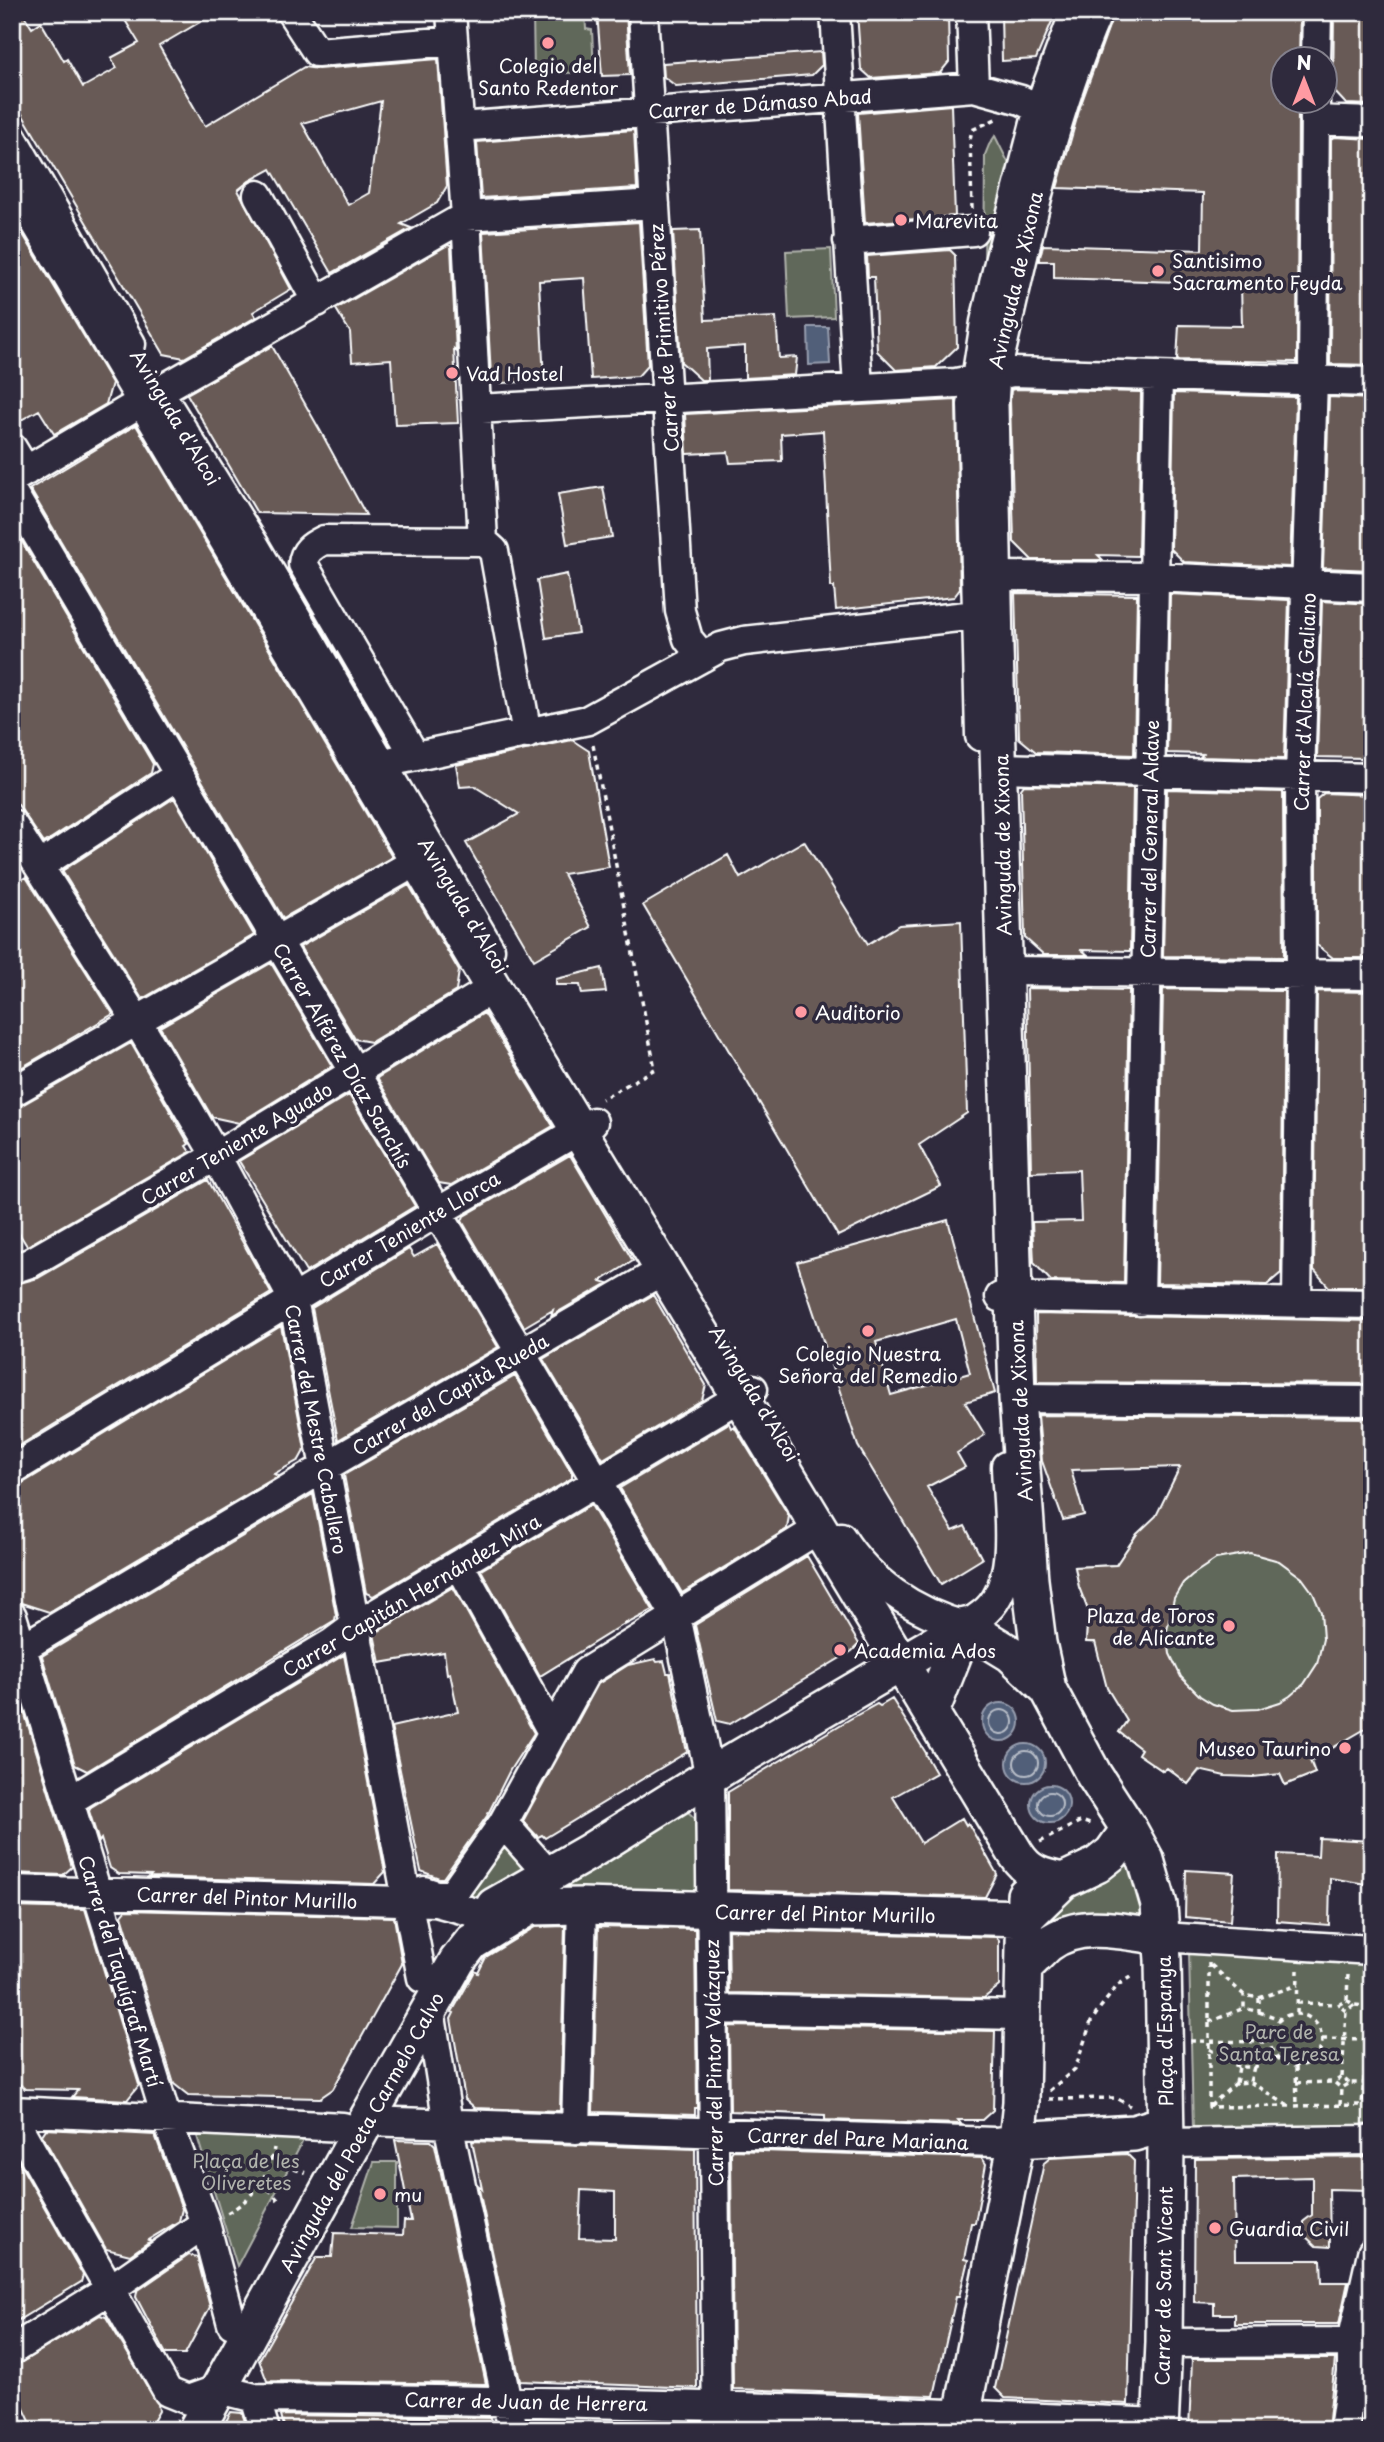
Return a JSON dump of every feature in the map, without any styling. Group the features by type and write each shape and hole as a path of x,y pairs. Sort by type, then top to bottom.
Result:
{"main road":[{"name":"Avinguda de Xixona","path":"1048,1689 1038,1643 1030,1580 1007,1297 1005,971 1000,768 985,615 993,576 990,404 983,377 1047,113 1094,12"},
{"name":"Avinguda d'Alcoi","path":"12,176 153,396 242,543 373,768 419,860 493,988 586,1126 663,1270 746,1393 820,1528 902,1664"},
{"path":"971,1642 902,1664 1040,1876 1063,1881"},
{"path":"931,1712 943,1677 971,1642"},
{"name":"Plaça d'Espanya","path":"971,1642 1011,1654 1048,1689 1094,1775 1120,1841 1146,1860 1159,1905 1162,1937 1155,2133"},
{"name":"Avinguda del Poeta Carmelo Calvo","path":"194,2412 426,1994 456,1934 480,1914 902,1664"},
{"path":"1025,1918 1063,1881 1097,1865 1120,1841"},
{"path":"961,2422 1017,2140 1021,2102 1021,2015 1028,1857"},
{"name":"Avinguda del Poeta Carmelo Calvo","path":"426,1994 472,1942 529,1907 582,1906"},
{"name":"Carrer del Pintor Murillo","path":"582,1906 1025,1918"},
{"name":"Plaça d'Espanya","path":"1024,1967 1050,1943 1069,1933 1088,1928 1162,1937"},
{"name":"Avinguda del Poeta Carmelo Calvo","path":"194,2412 232,2325 354,2124"},
{"path":"1017,2140 1155,2133"},
{"name":"Carrer de Sant Vicent","path":"1155,2133 1164,2343 1160,2427"}],"street":[{"path":"291,12 317,52 453,41"},
{"path":"451,12 466,216 483,541"},
{"name":"Carrer de Primitivo Pérez","path":"643,12 680,611 688,639 703,657"},
{"path":"835,12 858,387"},
{"path":"971,12 974,87"},
{"name":"Avinguda de Xixona","path":"1047,113 1075,12"},
{"path":"1316,46 1317,12"},
{"name":"Carrer de Dámaso Abad","path":"459,127 974,87 992,91 1047,113"},
{"path":"1338,115 1372,122"},
{"name":"Carrer d'Alcalá Galiano","path":"1297,1303 1301,974 1300,776 1313,380 1315,116"},
{"name":"Avinguda d'Alcoi","path":"12,137 153,396"},
{"path":"258,195 317,302"},
{"path":"16,473 466,216 655,204"},
{"path":"848,241 973,231"},
{"path":"477,409 956,383 1013,372 1372,382"},
{"name":"Carrer del General Aldave","path":"1140,1301 1158,376"},
{"name":"Avinguda de Xixona","path":"971,1642 1006,1577 1009,1554 1007,1297 985,615 972,405 983,377"},
{"name":"Carrer Alférez Díaz Sanchís","path":"16,473 179,775 676,1616"},
{"path":"303,565 303,556 312,546 324,540 483,541 494,551 527,734"},
{"path":"242,543 293,556 303,565 415,756"},
{"path":"993,576 1154,577 1372,587"},
{"path":"373,768 415,756 588,720 721,647 744,640 985,615"},
{"name":"Avinguda d'Alcoi","path":"373,768 575,1092 586,1126 746,1393 852,1553 870,1575 971,1642"},
{"path":"1000,768 1372,778"},
{"path":"39,866 179,775"},
{"name":"Carrer del Mestre Caballero","path":"12,824 137,1021 216,1156 293,1299 426,1994 448,2124 513,2430"},
{"path":"12,1093 419,860"},
{"path":"1005,971 1372,975"},
{"name":"Carrer Teniente Aguado","path":"12,1269 30,1263 216,1156 493,988"},
{"name":"Carrer Teniente Llorca","path":"12,1470 436,1213 586,1126"},
{"name":"Carrer del Capità Rueda","path":"22,1648 663,1270"},
{"path":"1007,1297 1372,1304"},
{"name":"Carrer Capitán Hernández Mira","path":"69,1801 332,1643 355,1626 460,1566 746,1393"},
{"path":"1017,1398 1372,1401"},
{"path":"436,1899 452,1895 503,1824 586,1672 820,1528"},
{"path":"460,1566 552,1732"},
{"name":"Carrer del Taquígraf Martí","path":"12,1616 167,2120 205,2223 232,2325"},
{"name":"Carrer del Pintor Velázquez","path":"676,1616 710,1777 717,2418"},
{"path":"503,1824 549,1875"},
{"name":"Carrer del Pintor Murillo","path":"12,1890 97,1893 406,1893"},
{"path":"406,1893 436,1899 480,1914"},
{"path":"576,2130 582,1906"},
{"path":"1162,1937 1372,1950"},
{"path":"713,2009 1021,2015"},
{"path":"12,2114 354,2124"},
{"path":"12,2114 168,2392 194,2412"},
{"name":"Carrer del Pare Mariana","path":"354,2124 448,2124 995,2142 1017,2140"},
{"path":"1155,2133 1372,2140"},
{"path":"12,2350 109,2290 205,2223"},
{"path":"1344,2430 1362,2375 1352,2342 1372,2253"},
{"path":"1164,2343 1352,2342"},
{"path":"255,2398 265,2430"},
{"name":"Carrer de Juan de Herrera","path":"194,2412 255,2398 507,2400 717,2418 1160,2427"}],"path":[{"path":"575,1092 598,1102 655,1069 588,720"},
{"path":"1028,1857 1081,1821 1120,1841"},
{"path":"1209,1963 1221,1963"},
{"path":"1209,1963 1244,1994 1259,1998 1298,1985"},
{"path":"1209,1963 1209,2107"},
{"path":"1297,2014 1298,1966"},
{"path":"1347,2000 1349,1968"},
{"path":"1048,2092 1075,2069 1091,2022 1118,1984 1141,1970"},
{"path":"1209,2107 1362,2105 1372,1978"},
{"path":"1244,1994 1244,2008"},
{"path":"1259,1998 1259,2012"},
{"path":"1297,2003 1338,2004 1347,2000"},
{"path":"1347,2000 1354,2005 1369,2006"},
{"path":"1338,2004 1346,2011"},
{"path":"1342,2077 1346,2011 1354,2005"},
{"path":"1209,2022 1244,2008 1281,2019"},
{"path":"1297,2014 1308,2016 1317,2023 1322,2039 1319,2054 1311,2062 1296,2067 1280,2062 1270,2042 1271,2031 1281,2019 1297,2014"},
{"path":"1322,2039 1367,2040"},
{"path":"1188,2041 1270,2042"},
{"path":"1209,2049 1239,2067 1254,2067 1276,2057"},
{"path":"1236,2083 1239,2067"},
{"path":"1250,2082 1254,2067"},
{"path":"1296,2067 1297,2106"},
{"path":"1296,2083 1334,2082 1342,2077"},
{"path":"1342,2077 1349,2083"},
{"path":"1209,2107 1236,2083 1250,2082 1289,2106"},
{"path":"1334,2082 1341,2088"},
{"path":"1341,2088 1349,2083 1363,2083"},
{"path":"1340,2105 1341,2088"},
{"path":"1040,2099 1116,2098 1128,2104 1155,2133"},
{"path":"205,2223 244,2202 268,2170 275,2145"},
{"path":"262,2181 278,2200"}],"green space":[{"path":"533,12 585,12 586,29 592,30 594,72 534,74"},
{"path":"995,136 1013,172 984,278 985,155"},
{"path":"831,249 834,317 789,319 786,251"},
{"name":"Plaza de Toros de Alicante","path":"1294,1494 1354,1729 1333,1748 1311,1761 1315,1773 1285,1785 1280,1774 1220,1774 1200,1770 1188,1784 1167,1768 1163,1771 1138,1754 1141,1749 1119,1732 1128,1719 1100,1643 1086,1642 1088,1610 1075,1567 1116,1565 1137,1534"},
{"path":"686,1810 702,1825 702,1881 695,1895 548,1895"},
{"path":"499,1828 539,1870 479,1901 452,1895"},
{"path":"1125,1857 1138,1891 1145,1923 1042,1938 1042,1914"},
{"name":"Parc de Santa Teresa","path":"1189,1951 1372,1962 1372,2125 1193,2130"},
{"name":"Plaça de les Oliveretes","path":"196,2133 305,2137 237,2266"},
{"name":"mu","path":"374,2162 397,2162 397,2228 352,2227"}],"water":[{"path":"808,327 828,327 830,364 809,365"},
{"path":"1001,1703 1015,1708 1020,1722 1015,1736 1001,1741 987,1736 982,1722 987,1708"},
{"path":"1026,1744 1040,1749 1045,1763 1040,1777 1026,1782 1012,1777 1007,1763 1012,1749"},
{"path":"1050,1785 1064,1790 1069,1804 1064,1818 1050,1823 1036,1818 1031,1804 1036,1790"}],"building":[{"path":"12,12 22,12 32,28 41,22 83,87 117,68 111,58 139,43 120,12 217,12 159,46 205,126 304,67 318,69 438,59 447,186 437,203 401,224 411,228 332,273 271,169 249,181 238,190 291,289 253,312 256,317 184,358 164,354 12,97","holes":["381,101 369,193 348,205 302,123"]},
{"path":"597,12 626,12 630,75 602,76"},
{"path":"857,12 948,12 949,62 940,73 871,78 861,69"},
{"path":"1001,12 1056,12 1036,59 1002,61"},
{"path":"1114,12 1300,12 1299,46 1268,46 1268,116 1298,116 1297,362 1177,360 1179,325 1242,326 1241,284 1054,278 1054,261 1039,261 1043,245 1202,250 1203,193 1057,188 1080,107"},
{"path":"1334,12 1372,12 1372,105 1346,104 1338,95 1338,46 1334,46"},
{"path":"821,52 822,65 812,75 676,86 664,77 663,63"},
{"path":"951,105 955,216 865,223 858,113"},
{"path":"634,130 637,188 481,198 477,142"},
{"path":"1331,139 1372,139 1372,365 1330,364"},
{"path":"12,216 112,383 106,404 54,434 39,410 12,425"},
{"path":"639,222 648,365 638,376 591,379 584,278 539,281 544,381 501,383 491,376 483,232"},
{"path":"700,230 705,320 776,317 779,358 797,357 795,375 745,378 745,346 707,349 708,380 701,380 681,362 673,231"},
{"path":"448,245 451,246 458,423 395,425 391,359 352,362 350,332 336,309"},
{"path":"950,250 955,255 957,347 936,367 896,370 877,351 874,277 868,277 867,256"},
{"path":"272,346 366,515 257,513 187,394"},
{"path":"1011,390 1141,392 1138,556 1098,555 1103,560 1032,560 1014,542 1010,401"},
{"path":"1174,393 1296,397 1290,567 1184,562 1171,549"},
{"path":"1329,397 1372,399 1372,570 1323,568"},
{"path":"956,400 960,589 954,597 836,610 834,587 831,587 823,431 781,434 782,461 730,463 728,452 687,454 685,414"},
{"path":"136,425 392,857 283,918 30,489"},
{"path":"603,487 612,537 567,544 558,494"},
{"path":"12,525 153,764 151,773 44,843 12,796"},
{"path":"567,574 578,633 546,638 537,580"},
{"path":"1015,593 1137,595 1134,755 1036,752 1019,738"},
{"path":"1170,594 1289,600 1284,759 1200,757 1203,754 1167,753"},
{"path":"1322,601 1372,604 1372,761 1361,761 1364,758 1317,757"},
{"path":"572,740 589,751 609,867 563,874 591,927 534,960 466,843 519,814 474,786 460,787 456,765"},
{"path":"1024,785 1133,788 1130,951 1082,950 1088,955 1044,955 1025,938 1021,789"},
{"path":"1167,789 1283,792 1284,957 1163,956"},
{"path":"1324,793 1372,795 1372,958 1333,958 1317,945 1317,799"},
{"path":"174,798 254,935 142,999 62,871"},
{"path":"804,841 868,944 899,925 961,921 967,1113 919,1145 941,1186 838,1236 643,905 728,855 740,878"},
{"path":"26,877 113,1014 12,1073 12,886"},
{"path":"409,885 459,971 456,991 371,1042 355,1039 300,947"},
{"path":"271,963 332,1066 239,1123 212,1117 160,1027"},
{"path":"602,968 606,992 582,994 580,985 556,985 556,979"},
{"path":"1029,988 1129,990 1124,1283 1051,1281 1034,1263 1032,1222 1081,1221 1079,1170 1031,1172"},
{"path":"1163,989 1284,991 1281,1273 1267,1285 1157,1283"},
{"path":"1317,991 1372,992 1372,1287 1329,1287 1314,1270"},
{"path":"484,1013 553,1126 451,1185 439,1183 377,1078"},
{"path":"131,1043 189,1144 186,1146 190,1152 27,1246 12,1222 12,1109"},
{"path":"349,1095 415,1206 306,1272 239,1161"},
{"path":"570,1155 633,1261 601,1281 608,1283 551,1316 553,1310 524,1327 462,1221 464,1216"},
{"path":"208,1180 271,1293 12,1450 12,1285 38,1278"},
{"path":"948,1220 995,1393 965,1402 985,1435 957,1453 965,1467 927,1487 953,1531 965,1526 982,1559 941,1584 858,1446 797,1262","holes":["956,1319 970,1373 891,1395 876,1342"]},
{"path":"437,1244 498,1347 338,1440 312,1308 409,1249 414,1257"},
{"path":"653,1295 706,1385 702,1400 603,1459 543,1359"},
{"path":"1036,1314 1372,1321 1372,1384 1037,1382"},
{"path":"281,1326 305,1449 299,1460 274,1474 278,1476 49,1612 12,1600 12,1487"},
{"path":"515,1376 572,1473 572,1478 373,1596 366,1593 344,1475"},
{"name":"Plaza de Toros de Alicante","path":"1038,1415 1372,1418 1372,1725 1310,1761 1315,1773 1285,1785 1280,1774 1225,1776 1199,1770 1188,1784 1167,1768 1163,1771 1138,1754 1141,1749 1119,1732 1127,1721 1107,1688 1095,1642 1086,1642 1088,1610 1075,1567 1116,1565 1137,1534 1156,1516 1180,1467 1071,1470 1084,1515 1063,1520 1042,1461","holes":["1250,1553 1279,1561 1302,1578 1313,1593 1321,1612 1323,1639 1317,1664 1304,1684 1280,1702 1258,1709 1233,1710 1213,1704 1200,1696 1181,1677 1170,1654 1167,1630 1174,1598 1183,1583 1216,1559"]},
{"path":"729,1423 731,1428 734,1426 789,1516 787,1529 682,1593 620,1488"},
{"path":"313,1494 335,1620 87,1771 75,1765 42,1656"},
{"path":"591,1505 653,1610 625,1625 626,1623 540,1676 481,1570"},
{"path":"807,1556 859,1644 852,1651 730,1724 717,1721 695,1625"},
{"path":"453,1587 534,1733 510,1770 487,1816 443,1878 439,1878 421,1871 391,1727 458,1712 450,1673 447,1674 444,1652 380,1663 374,1634"},
{"path":"344,1655 385,1872 374,1884 149,1877 151,1875 119,1874 110,1868 89,1811 91,1807"},
{"path":"655,1659 657,1662 664,1661 667,1673 670,1673 687,1752 545,1838 542,1835 538,1837 523,1821 598,1684 628,1665"},
{"path":"12,1673 72,1867 63,1875 12,1873"},
{"path":"892,1699 936,1773 893,1797 921,1843 962,1818 966,1825 968,1823 997,1874 985,1897 728,1890 728,1792 850,1719"},
{"path":"1319,1838 1372,1841 1372,1885 1330,1878 1329,1925 1277,1921 1278,1854 1318,1856"},
{"path":"1186,1870 1234,1873 1230,1921 1185,1917"},
{"path":"12,1907 85,1909 139,2085 127,2100 72,2097 78,2090 25,2089 16,2081 12,2071"},
{"path":"126,1910 394,1917 402,1964 333,2089 320,2098 188,2095 174,2084 122,1915"},
{"path":"565,1926 560,2111 475,2108 465,2099 452,2012 486,1957 535,1927"},
{"path":"598,1927 695,1929 695,2115 593,2112"},
{"path":"728,1930 996,1937 999,1940 999,1986 984,1998 729,1993"},
{"path":"729,2026 995,2031 993,2110 982,2120 958,2120 961,2124 825,2120 825,2115 730,2111"},
{"path":"46,2129 155,2135 182,2209 179,2221 130,2255 106,2249 42,2135"},
{"path":"395,2140 431,2141 435,2145 486,2384 267,2381 259,2360 317,2257 332,2257 334,2233 403,2235 404,2221 411,2221"},
{"path":"472,2141 695,2149 697,2388 520,2381 478,2185 482,2189","holes":["581,2190 615,2192 615,2239 579,2238"]},
{"path":"12,2150 83,2275 81,2282 12,2324"},
{"path":"733,2150 982,2158 986,2164 975,2223 971,2223 964,2259 968,2260 959,2297 956,2297 934,2396 733,2389"},
{"path":"1127,2154 1134,2161 1128,2404 1005,2398 995,2388 1044,2163 1050,2158"},
{"name":"Guardia Civil","path":"1372,2157 1369,2190 1329,2189 1330,2247 1316,2246 1304,2235 1304,2221 1312,2215 1312,2177 1234,2179 1235,2260 1321,2260 1322,2282 1348,2282 1339,2324 1235,2324 1235,2314 1214,2314 1214,2303 1194,2302 1195,2159"},
{"path":"189,2255 197,2257 210,2307 185,2354 166,2354 136,2297 137,2291"},
{"path":"100,2315 106,2317 158,2404 159,2411 148,2430 34,2430 12,2383 17,2365"},
{"path":"1192,2359 1335,2359 1328,2430 1189,2430"},
{"path":"1372,2379 1372,2430 1361,2430 1368,2381"},
{"path":"231,2412 242,2413 248,2430 221,2430"},
{"path":"281,2415 491,2418 496,2430 285,2430"}],"place":[{"name":"Colegio del Santo Redentor","path":"548,43"},
{"name":"Marevita","path":"901,220"},
{"name":"Santisimo Sacramento Feyda","path":"1158,271"},
{"name":"Vad Hostel","path":"452,373"},
{"name":"Auditorio","path":"801,1012"},
{"name":"Colegio Nuestra Señora del Remedio","path":"868,1331"},
{"name":"Plaza de Toros de Alicante","path":"1229,1626"},
{"name":"Academia Ados","path":"840,1650"},
{"name":"Museo Taurino","path":"1345,1748"},
{"name":"mu","path":"380,2194"},
{"name":"Guardia Civil","path":"1215,2228"}]}
